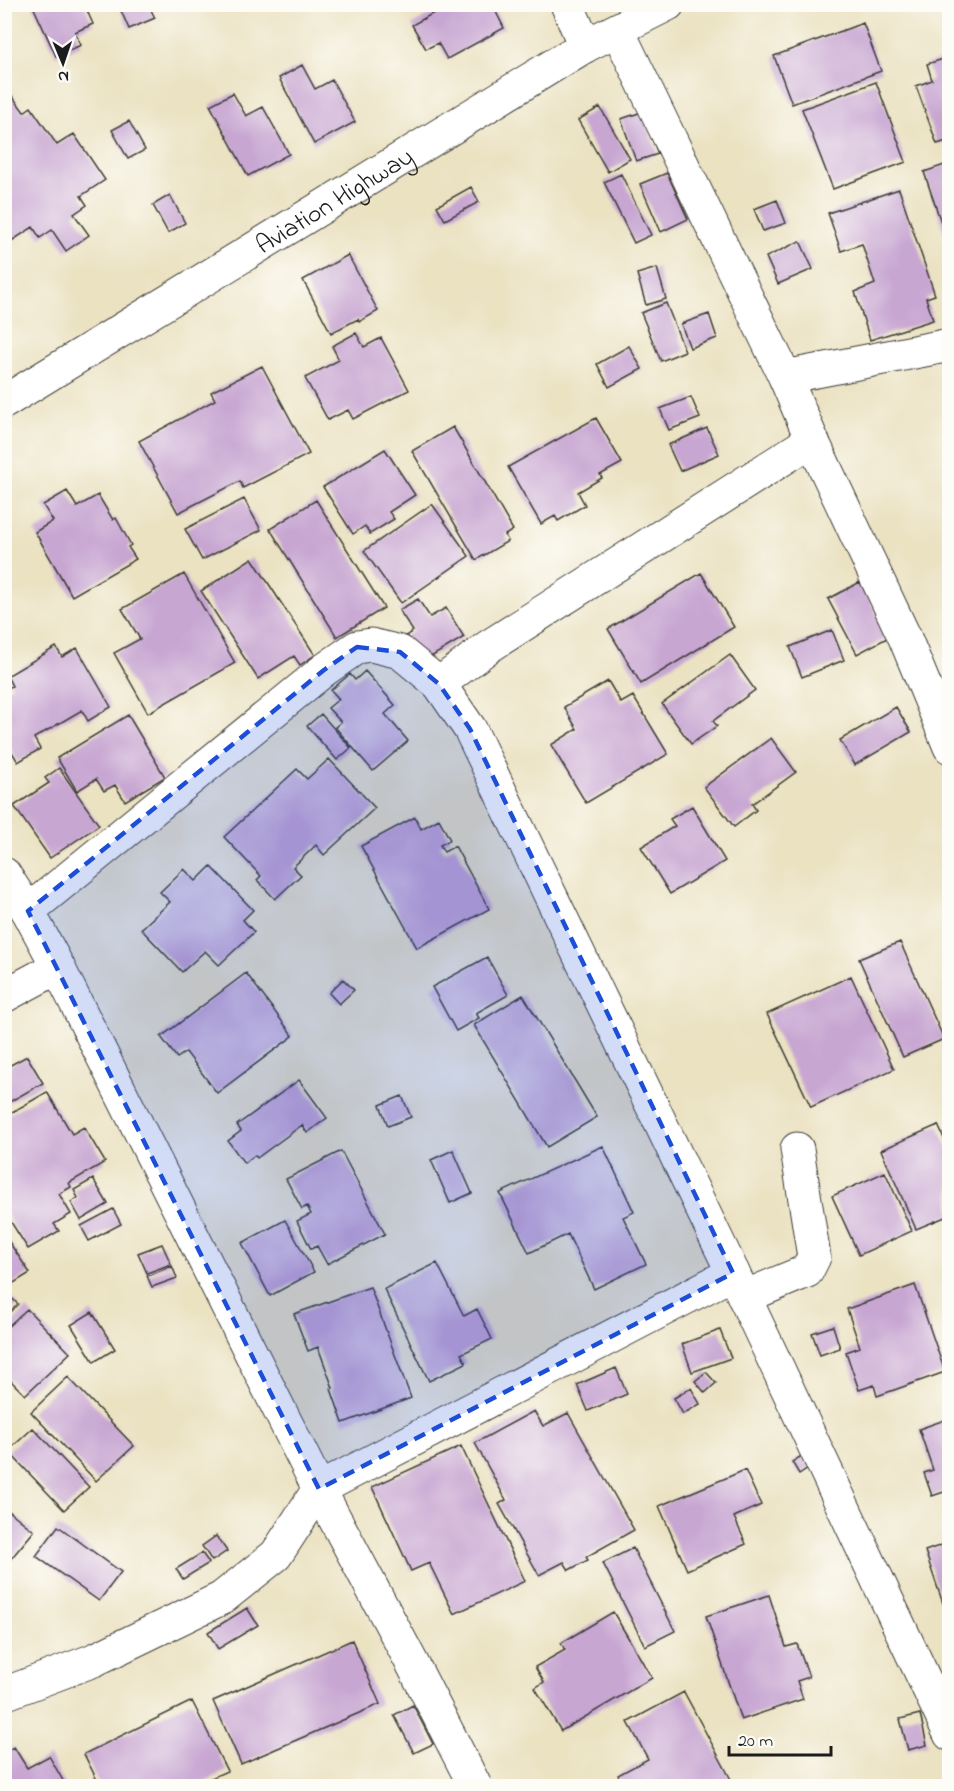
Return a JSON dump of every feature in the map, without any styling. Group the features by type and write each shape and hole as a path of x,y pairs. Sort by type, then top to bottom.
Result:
{"street":[{"path":"567,4 585,46"},
{"name":"Aviation Highway","path":"4,402 585,46 668,4"},
{"path":"618,31 785,376 812,440 905,638 950,747"},
{"path":"785,376 950,345"},
{"path":"439,684 488,647 812,440"},
{"path":"28,911 324,670 357,647 371,645 400,652 439,684 470,729 739,1285 950,1734"},
{"path":"4,874 28,911 58,967 320,1490 475,1786"},
{"path":"4,996 58,967"},
{"path":"4,1694 94,1660 222,1598 276,1555 320,1490 739,1285 807,1271 814,1257 797,1149"}],"highlighted area":[{"path":"357,647 400,652 439,684 470,729 733,1273 319,1489 28,911 324,670"}],"building":[{"path":"32,4 84,4 93,24 75,32 81,45 56,56"},
{"path":"118,4 148,4 155,18 129,29"},
{"path":"450,4 492,4 504,28 447,59 438,43 426,49 412,25"},
{"path":"863,23 881,71 792,104 774,56"},
{"path":"950,57 950,140 937,144 916,86 932,80 927,64"},
{"path":"302,65 315,89 332,80 355,122 314,144 279,78"},
{"path":"876,82 906,162 833,189 802,109"},
{"path":"4,85 24,112 31,107 57,145 74,134 105,180 81,196 87,205 74,214 89,235 66,251 52,230 40,238 33,227 10,242 4,234"},
{"path":"233,93 246,116 263,107 289,154 248,176 210,105"},
{"path":"600,107 630,159 608,172 578,120"},
{"path":"642,112 658,154 636,161 621,119"},
{"path":"129,121 145,150 128,159 112,130"},
{"path":"950,163 950,245 949,246 924,172"},
{"path":"667,173 688,219 661,232 640,184"},
{"path":"621,174 651,235 634,243 604,182"},
{"path":"471,187 479,202 445,220 437,206"},
{"path":"899,189 935,295 926,298 933,320 870,340 855,292 875,284 862,244 841,251 828,213"},
{"path":"170,195 185,223 168,233 153,205"},
{"path":"777,200 786,223 763,231 754,209"},
{"path":"800,241 813,269 778,284 766,257"},
{"path":"348,255 378,311 359,322 358,319 331,333 303,280"},
{"path":"657,268 666,299 646,305 637,274"},
{"path":"666,303 685,351 661,361 641,313"},
{"path":"709,314 717,338 690,348 681,324"},
{"path":"356,333 364,347 381,338 409,390 353,419 348,410 328,420 305,378 339,360 332,346"},
{"path":"629,346 642,369 609,387 597,364"},
{"path":"262,366 309,454 243,488 240,481 178,513 139,441 215,400 211,392"},
{"path":"691,397 700,418 669,430 660,409"},
{"path":"596,418 622,463 600,475 602,478 578,492 585,505 558,521 555,516 541,524 508,467"},
{"path":"453,427 513,530 505,535 508,541 476,560 412,451"},
{"path":"707,428 719,454 680,471 668,445"},
{"path":"385,449 415,495 389,512 394,519 370,534 365,526 353,534 323,487"},
{"path":"67,491 77,507 98,495 113,520 116,518 131,545 128,547 136,559 72,596 35,532 53,521 43,505"},
{"path":"244,499 261,530 202,560 185,529"},
{"path":"316,500 384,608 337,637 270,529"},
{"path":"432,504 469,556 401,603 364,551"},
{"path":"252,558 315,655 300,665 294,656 258,679 201,591"},
{"path":"701,573 734,627 641,684 608,629"},
{"path":"184,574 235,663 148,713 114,653 140,639 122,609"},
{"path":"860,582 889,637 857,654 828,599"},
{"path":"418,599 430,617 446,608 464,637 421,663 404,637 413,631 399,610"},
{"path":"832,630 844,660 802,677 790,647"},
{"path":"56,647 62,657 77,648 111,707 88,721 82,710 34,738 40,749 18,762 4,739 4,690 12,686 7,676"},
{"path":"730,655 755,690 713,721 717,726 691,744 662,704"},
{"path":"365,671 395,705 385,714 408,741 373,771 335,727 341,722 328,708 339,699 331,690 350,674 355,680"},
{"path":"608,681 621,703 633,696 668,754 586,803 551,745 577,729 564,707"},
{"path":"896,707 911,732 855,765 840,740"},
{"path":"321,714 351,748 337,760 307,726"},
{"path":"128,715 165,777 125,801 115,785 104,791 96,779 77,791 57,758"},
{"path":"771,738 796,772 752,804 756,810 734,827 704,787"},
{"path":"329,759 375,808 324,855 316,845 293,867 301,875 275,899 257,880 261,876 224,837 297,769 307,779"},
{"path":"59,768 99,825 50,858 14,806 49,783 45,778"},
{"path":"692,806 725,861 670,894 641,847 675,826 670,819"},
{"path":"415,817 421,829 439,819 450,840 440,845 444,852 455,846 489,909 417,948 361,846"},
{"path":"211,866 253,910 243,920 254,932 219,965 205,951 182,972 141,929 170,902 160,892 184,869 196,881"},
{"path":"900,942 944,1039 903,1057 859,959"},
{"path":"487,957 508,995 476,1013 479,1018 456,1031 432,987"},
{"path":"246,973 293,1036 217,1093 186,1052 177,1058 161,1037"},
{"path":"851,976 894,1069 811,1107 767,1014"},
{"path":"343,979 354,990 339,1004 329,993"},
{"path":"523,995 597,1117 547,1147 474,1025"},
{"path":"27,1056 43,1083 4,1105 4,1063 7,1067"},
{"path":"299,1080 327,1118 307,1133 302,1125 257,1158 255,1155 244,1163 228,1141 241,1131 237,1125"},
{"path":"47,1092 72,1134 84,1127 105,1162 69,1183 71,1187 59,1194 71,1214 54,1224 59,1231 28,1249 4,1211 4,1117"},
{"path":"402,1096 411,1117 388,1126 380,1105"},
{"path":"938,1125 950,1152 950,1215 916,1229 881,1150"},
{"path":"603,1146 634,1212 623,1217 646,1264 594,1289 568,1234 529,1253 500,1193"},
{"path":"453,1150 472,1193 450,1203 431,1160"},
{"path":"341,1151 385,1234 327,1264 317,1246 311,1249 297,1221 311,1214 307,1206 302,1209 286,1179"},
{"path":"885,1172 912,1231 859,1255 832,1196"},
{"path":"93,1179 108,1204 81,1220 71,1202 78,1198 74,1190"},
{"path":"113,1209 121,1224 89,1241 81,1226"},
{"path":"285,1220 314,1272 270,1296 242,1243"},
{"path":"7,1239 30,1273 4,1289 4,1240"},
{"path":"162,1244 171,1264 147,1273 138,1253"},
{"path":"437,1263 464,1316 477,1309 492,1339 461,1354 466,1363 429,1381 384,1289"},
{"path":"172,1266 177,1278 152,1287 147,1276"},
{"path":"915,1285 945,1372 877,1396 874,1385 859,1390 846,1352 860,1347 847,1309"},
{"path":"370,1287 411,1398 343,1423 318,1347 308,1351 294,1314"},
{"path":"4,1291 18,1304 4,1318"},
{"path":"27,1309 70,1353 25,1395 4,1374 4,1330"},
{"path":"92,1312 115,1349 94,1362 71,1325"},
{"path":"833,1326 840,1348 820,1355 812,1333"},
{"path":"720,1330 731,1358 692,1372 682,1344"},
{"path":"616,1368 627,1394 588,1411 577,1385"},
{"path":"706,1372 716,1383 705,1393 695,1381"},
{"path":"68,1377 134,1446 96,1481 31,1412"},
{"path":"691,1388 700,1404 683,1414 674,1398"},
{"path":"534,1411 543,1426 568,1413 634,1530 586,1557 588,1560 569,1570 564,1562 539,1575 499,1504 506,1500 475,1443"},
{"path":"950,1418 950,1490 932,1496 924,1473 933,1470 919,1429"},
{"path":"33,1428 89,1487 64,1510 8,1451"},
{"path":"461,1446 525,1581 454,1614 429,1563 411,1571 372,1487"},
{"path":"803,1455 811,1466 799,1474 792,1462"},
{"path":"745,1470 761,1505 734,1517 746,1544 687,1570 659,1506"},
{"path":"4,1507 34,1531 4,1567"},
{"path":"58,1526 121,1572 99,1601 36,1556"},
{"path":"216,1536 227,1551 212,1561 202,1546"},
{"path":"950,1542 950,1621 949,1621 925,1551"},
{"path":"633,1548 675,1631 645,1646 603,1563"},
{"path":"202,1553 209,1563 183,1579 176,1569"},
{"path":"769,1595 786,1647 797,1644 809,1677 797,1681 803,1699 741,1720 706,1616"},
{"path":"247,1608 258,1625 218,1649 208,1632"},
{"path":"613,1612 652,1678 561,1731 535,1688 544,1682 535,1667 565,1650 561,1643"},
{"path":"352,1640 380,1704 241,1764 213,1701"},
{"path":"684,1692 734,1785 624,1786 618,1775 648,1759 628,1722"},
{"path":"192,1701 227,1771 194,1786 100,1786 84,1754"},
{"path":"413,1705 433,1744 414,1753 394,1715"},
{"path":"920,1714 927,1745 908,1750 900,1719"},
{"path":"14,1747 27,1768 49,1756 66,1786 4,1786 4,1752"}]}
